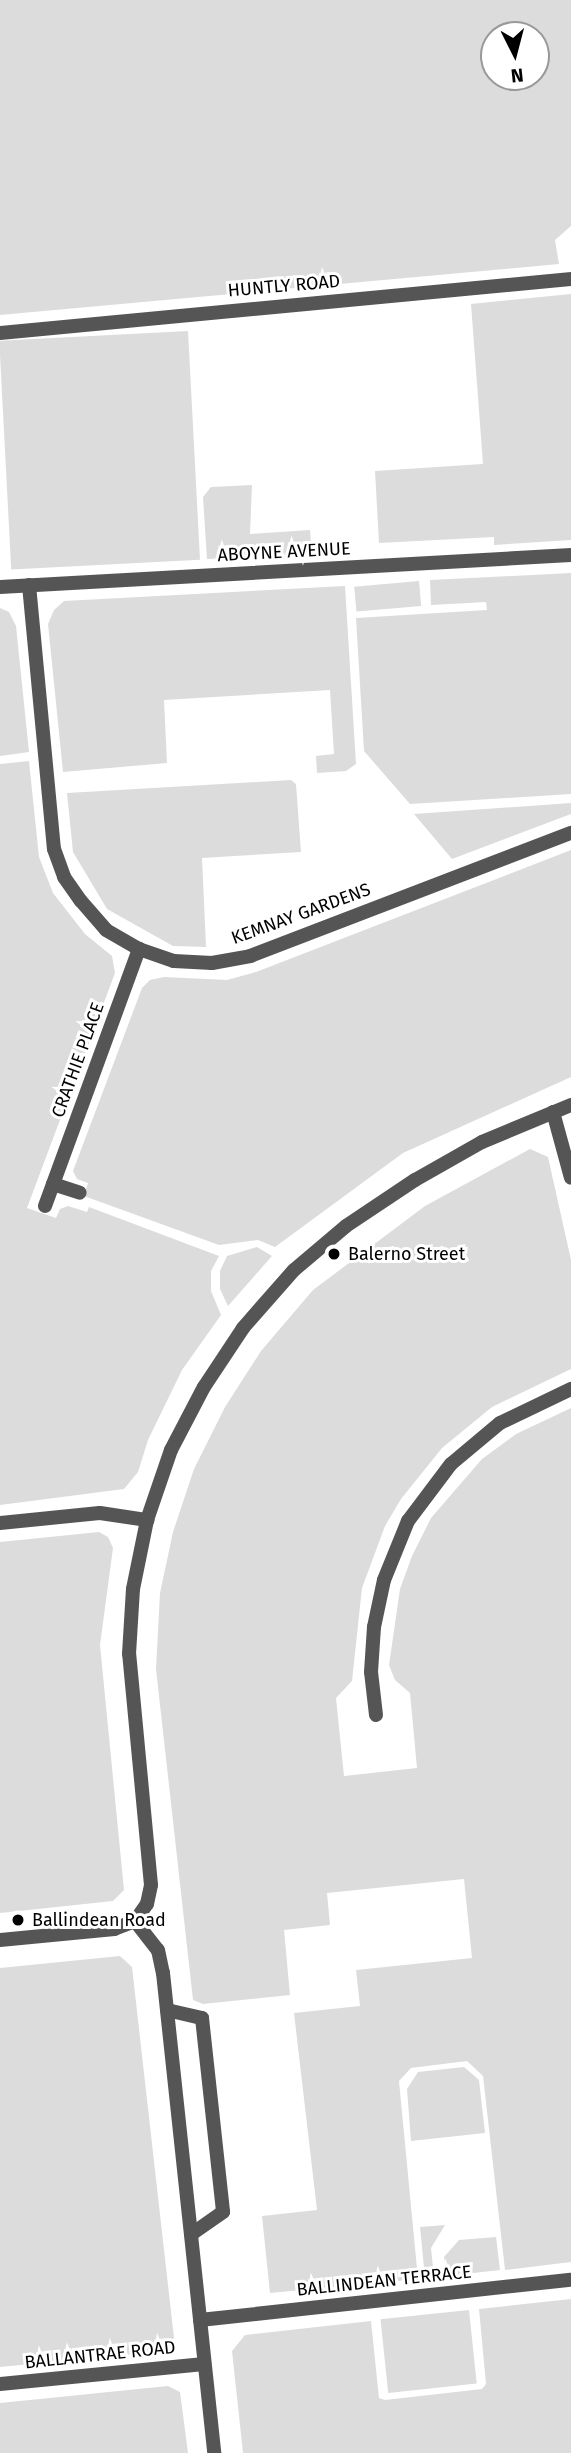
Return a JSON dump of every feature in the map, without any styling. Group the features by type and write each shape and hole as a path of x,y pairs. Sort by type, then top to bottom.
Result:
{"street":[{"name":"HUNTLY ROAD","path":"0,333 571,279"},
{"name":"ABOYNE AVENUE","path":"0,587 571,555"},
{"name":"KEMNAY GARDENS","path":"29,585 54,849 64,877 81,901 106,930 139,949 174,961 212,963 250,956 571,833"},
{"name":"CRATHIE PLACE","path":"45,1206 139,949"},
{"path":"0,1940 114,1929 135,1921 147,1904 151,1885 128,1654 133,1589 147,1520 171,1450 204,1387 243,1328 294,1270 346,1226 415,1180 482,1142 571,1105"},
{"path":"553,1112 571,1178"},
{"path":"53,1184 80,1193"},
{"path":"376,1714 372,1672 374,1627 384,1580 408,1521 451,1464 500,1423 571,1389"},
{"path":"0,1523 100,1513 147,1520"},
{"path":"135,1921 158,1950 167,2010 214,2453"},
{"path":"167,2010 202,2018 223,2212 191,2234"},
{"name":"BALLINDEAN TERRACE","path":"200,2320 571,2280"},
{"name":"BALLANTRAE ROAD","path":"0,2384 204,2364"}],"shaded area":[{"path":"0,0 571,0 571,226 555,240 559,264 0,315"},
{"path":"571,294 571,540 494,545 494,537 379,543 375,471 483,464 471,304"},
{"path":"188,331 200,560 11,570 0,341"},
{"path":"252,485 250,534 310,530 312,554 207,559 203,497 211,487"},
{"path":"571,573 571,794 410,804 364,751 356,618 487,610 486,602 431,605 430,580"},
{"path":"419,581 421,606 356,612 354,587"},
{"path":"345,586 356,764 346,771 317,773 316,756 334,754 330,690 164,700 167,763 63,772 48,624 54,610 64,601"},
{"path":"0,608 9,612 16,626 29,752 0,756"},
{"path":"29,761 39,857 53,893 85,934 112,956 115,973 27,1208 56,1218 60,1209 68,1206 87,1212 89,1207 219,1256 211,1271 211,1291 221,1315 182,1370 148,1440 138,1472 124,1489 0,1505 0,764"},
{"path":"291,780 296,784 301,852 202,858 206,947 173,946 107,909 73,852 67,793"},
{"path":"571,803 571,814 452,859 414,814"},
{"path":"571,850 571,1077 403,1153 275,1247 258,1240 219,1245 84,1196 88,1183 77,1179 73,1171 142,988 150,980 164,977 227,980 256,972"},
{"path":"530,1149 548,1157 571,1260 571,1369 492,1407 442,1448 401,1499 385,1526 362,1588 352,1681 336,1698 344,1776 417,1768 410,1693 395,1680 389,1665 400,1589 412,1556 431,1518 482,1459 516,1434 571,1408 571,2262 505,2270 483,2076 467,2061 411,2068 399,2081 418,2279 270,2293 262,2216 317,2210 294,2013 360,2006 356,1970 472,1958 464,1879 327,1893 330,1925 284,1930 290,1995 203,2004 193,2000 156,1669 160,1593 173,1532 194,1469 225,1407 261,1351 313,1290 425,1206"},
{"path":"257,1247 272,1256 228,1306 220,1289 220,1271 227,1256"},
{"path":"99,1532 108,1537 113,1548 100,1645 124,1890 113,1901 0,1913 0,1542"},
{"path":"120,1956 132,1967 174,2338 158,2352 0,2367 0,1968"},
{"path":"464,2067 479,2080 485,2133 411,2141 407,2089 418,2072"},
{"path":"445,2225 431,2248 434,2277 425,2278 420,2227"},
{"path":"496,2237 500,2270 447,2276 444,2257 459,2240"},
{"path":"571,2299 571,2453 243,2453 232,2351 245,2335 371,2321 379,2398 385,2400 482,2389 486,2384 479,2309"},
{"path":"469,2310 477,2384 388,2393 380,2319"},
{"path":"168,2386 180,2392 188,2453 0,2453 0,2403"}],"place":[{"name":"Balerno Street","path":"334,1254"},
{"name":"Ballindean Road","path":"18,1920"}]}
